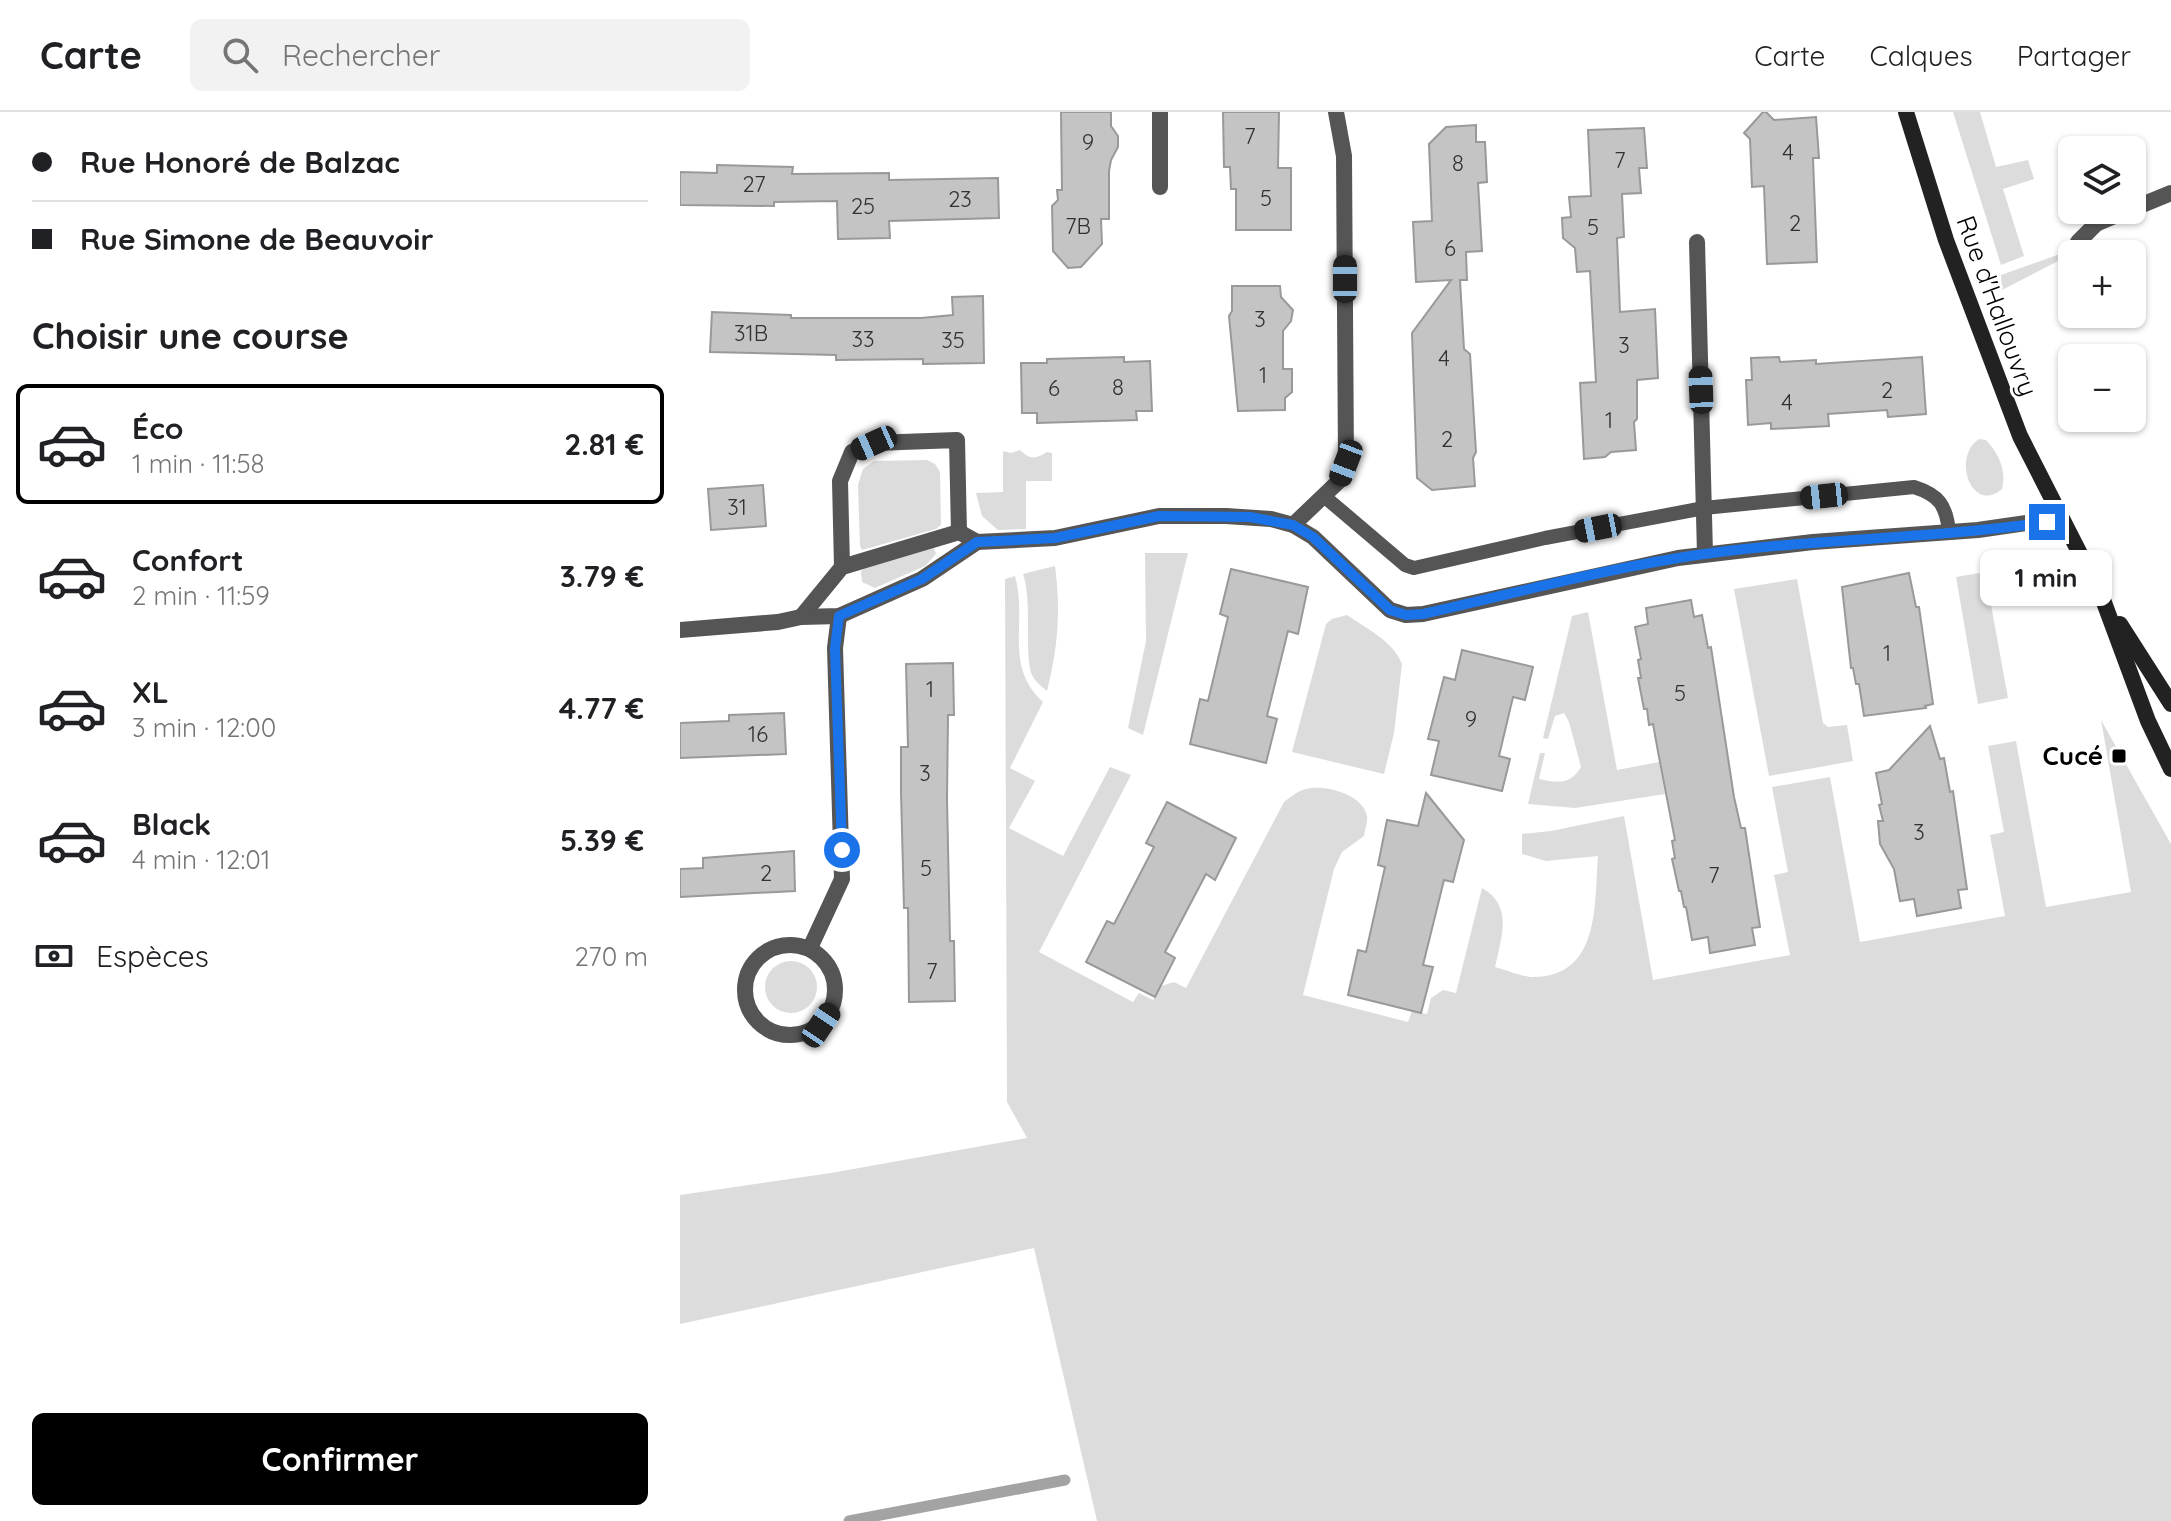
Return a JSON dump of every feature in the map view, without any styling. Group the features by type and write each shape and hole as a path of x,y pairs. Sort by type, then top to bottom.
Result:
{"main road":[{"name":"Rue d'Hallouvry","path":"1906,112 1946,240 2020,436 2102,597 2148,721 2171,769"},
{"name":"Rue d'Hallouvry","path":"2102,597 2171,704"}],"street":[{"path":"1160,112 1160,187"},
{"path":"1293,525 1338,482 1346,463 1344,156 1336,112"},
{"path":"2146,204 2171,193"},
{"path":"2080,240 2096,224"},
{"path":"1697,242 1705,554"},
{"path":"842,567 840,481 852,452 874,443 957,440 959,532"},
{"path":"680,630 839,616 922,579 977,542 1055,538 1159,516 1250,517 1293,525 1313,537 1390,610 1406,615 1423,614 1637,566 1705,554 1992,528 2061,518"},
{"path":"801,617 842,567 959,532 977,542"},
{"path":"810,948 842,879 835,648 839,616"},
{"path":"782,944 810,948 827,962 836,983 834,1006 821,1025 795,1037 767,1031 748,1011 744,983 756,958 782,944"}],"lane":[{"path":"1325,497 1405,565 1414,568 1545,538 1704,508 1914,487 1933,493 1947,513 1949,531"},
{"path":"2033,584 2074,569 2079,551"}],"shaded area":[{"path":"1953,112 1980,112 1996,167 2028,160 2034,179 2003,189 2024,256 2001,265"},
{"path":"2058,255 2058,261 2002,290 2001,275"},
{"path":"1979,439 1986,440 1990,445 2002,469 2002,489 1991,495 1982,495 1974,489 1966,470 1971,447"},
{"path":"1020,450 1033,457 1052,453 1052,481 1026,481 1026,529 998,530 982,516 976,493 1003,492 1003,451 1011,453"},
{"path":"927,460 935,464 940,472 941,525 862,550 858,485 863,469 874,461"},
{"path":"934,548 936,554 925,566 875,588 862,582 861,571 864,569"},
{"path":"1145,553 1188,553 1143,735 1128,728 1146,641"},
{"path":"1055,566 1057,629 1047,691 1030,669 1023,574"},
{"path":"1985,572 2008,698 1978,704 1956,577"},
{"path":"1015,576 1020,658 1031,688 1043,702 1010,768 1035,781 1009,828 1063,856 1110,767 1131,775 1039,952 1133,1002 1139,993 1153,1000 1161,986 1174,982 1186,988 1284,802 1300,791 1314,788 1351,796 1364,808 1367,821 1364,836 1342,852 1334,869 1303,995 1408,1022 1412,1011 1427,1014 1431,998 1443,990 1456,993 1482,888 1492,895 1502,913 1502,934 1495,967 1531,977 1554,974 1570,965 1582,952 1594,916 1598,856 1546,861 1522,854 1522,834 1624,816 1653,980 1790,955 1774,875 1788,872 1772,787 1830,777 1860,942 2005,916 1990,835 2004,832 1988,746 2016,741 2046,907 2131,892 2101,720 2171,844 2171,1521 1097,1521 1034,1248 680,1324 680,1195 831,1173 1027,1138 1007,1102 1005,579"},
{"path":"1797,579 1823,723 1828,727 1847,725 1853,761 1769,776 1734,589"},
{"path":"1588,612 1617,770 1659,762 1665,794 1575,808 1528,804 1540,753 1545,753 1539,779 1568,780 1581,767 1564,713 1555,716 1548,739 1543,738 1572,616"},
{"path":"1347,615 1386,642 1402,664 1394,733 1384,774 1292,752 1326,624"},
{"path":"791,961 810,968 817,987 810,1006 791,1013 772,1006 765,987 772,968"}],"building":[{"path":"1061,112 1111,112 1111,126 1118,136 1118,147 1109,171 1109,219 1101,219 1102,244 1081,267 1068,268 1053,251 1052,206 1058,200 1057,190 1062,190"},
{"path":"1223,112 1279,112 1278,168 1291,168 1291,230 1236,230 1236,189 1231,189 1230,167 1224,167"},
{"path":"1763,112 1774,120 1816,117 1819,158 1813,158 1817,262 1767,264 1764,186 1752,187 1750,139 1744,133"},
{"path":"1476,125 1476,142 1485,142 1487,182 1478,183 1482,251 1466,252 1467,280 1460,280 1464,349 1470,354 1475,486 1432,490 1417,478 1412,333 1451,280 1416,282 1413,222 1432,221 1429,144 1446,127"},
{"path":"1644,128 1647,168 1639,168 1641,193 1622,194 1624,237 1617,238 1620,312 1655,309 1658,378 1637,380 1636,450 1584,459 1580,383 1596,382 1590,271 1577,272 1575,248 1563,238 1562,218 1571,217 1569,197 1591,196 1588,130"},
{"path":"717,165 793,167 792,174 889,173 889,180 998,178 999,218 889,221 890,238 838,239 837,201 774,202 774,206 680,205 680,172 717,173"},
{"path":"1232,286 1280,286 1281,297 1293,310 1291,321 1283,331 1283,369 1292,369 1292,392 1285,398 1285,410 1238,411 1229,316 1232,311"},
{"path":"983,296 984,363 923,364 923,359 836,360 836,355 710,352 712,312 791,315 791,318 921,318 953,315 952,297"},
{"path":"1124,357 1124,362 1150,361 1152,411 1136,411 1137,420 1037,423 1037,413 1022,413 1021,363 1047,363 1047,359"},
{"path":"1779,357 1780,362 1816,360 1816,364 1922,357 1926,414 1888,417 1887,410 1828,414 1829,426 1771,429 1771,423 1748,425 1746,380 1752,380 1751,358"},
{"path":"763,485 766,526 711,530 708,489"},
{"path":"1231,569 1308,587 1298,634 1288,631 1267,716 1277,719 1266,763 1190,744 1200,699 1208,701 1228,617 1220,614"},
{"path":"1909,573 1916,607 1919,607 1933,704 1926,708 1864,716 1859,684 1856,684 1851,668 1842,587"},
{"path":"1691,600 1694,617 1702,615 1708,648 1711,647 1734,797 1741,828 1745,828 1760,927 1752,928 1755,945 1710,953 1708,937 1692,940 1686,907 1679,891 1672,859 1675,858 1672,841 1675,840 1653,724 1649,725 1638,678 1641,678 1638,660 1641,659 1635,627 1648,624 1646,608"},
{"path":"1462,650 1533,667 1525,700 1513,697 1499,756 1510,759 1502,791 1431,775 1439,741 1428,739 1444,677 1455,680"},
{"path":"953,663 954,715 948,715 947,799 950,941 954,941 955,1001 909,1002 908,908 904,908 901,792 901,747 908,747 906,664"},
{"path":"784,713 786,754 680,758 680,723 729,721 729,715"},
{"path":"1930,726 1940,759 1944,758 1950,792 1953,791 1967,889 1958,890 1961,908 1917,916 1914,899 1900,901 1894,869 1880,844 1878,821 1883,821 1876,773 1889,770"},
{"path":"1426,793 1464,840 1453,882 1444,880 1423,965 1433,967 1421,1013 1348,995 1358,950 1366,952 1385,867 1378,865 1387,820 1418,826"},
{"path":"1167,802 1236,838 1215,880 1206,874 1165,952 1175,958 1155,997 1086,962 1107,921 1114,924 1154,847 1146,843"},
{"path":"794,851 795,891 680,897 680,869 703,868 703,858"}],"waterway":[{"path":"849,1521 1065,1480"}],"place":[{"name":"Cucé","path":"2119,756"}],"route":[{"path":"842,850 835,648 839,616 922,579 977,542 1055,538 1159,516 1271,519 1293,525 1313,537 1390,610 1406,615 1423,614 1678,558 1813,542 2047,522"}]}
